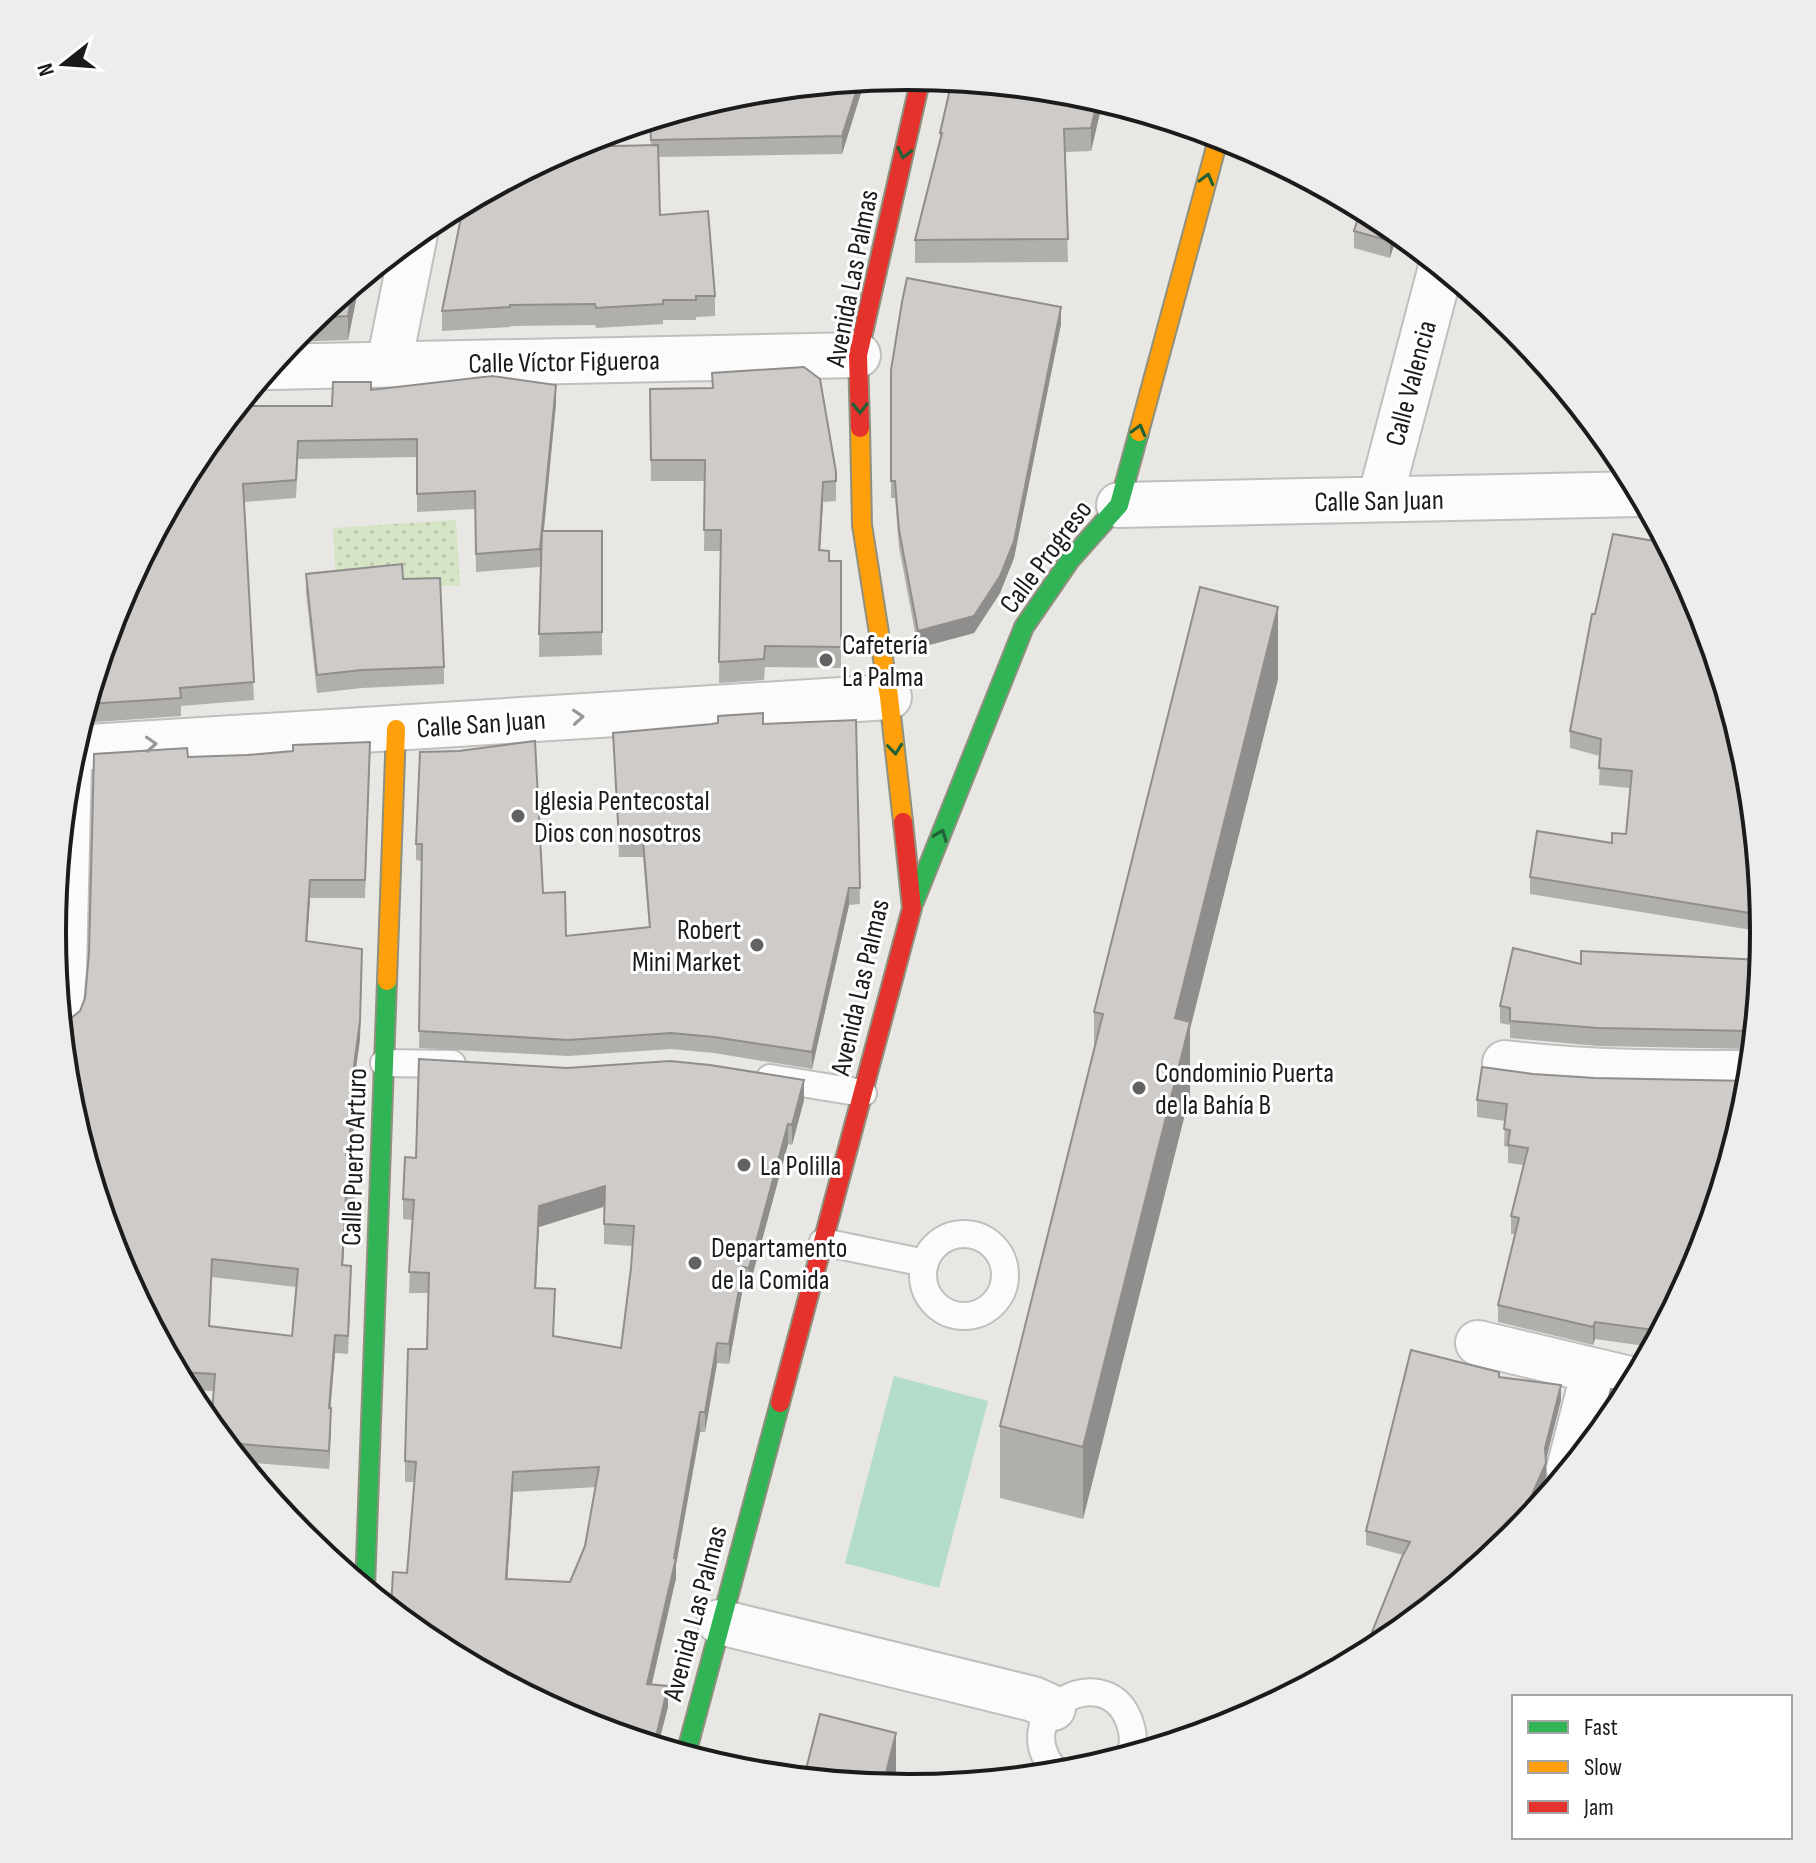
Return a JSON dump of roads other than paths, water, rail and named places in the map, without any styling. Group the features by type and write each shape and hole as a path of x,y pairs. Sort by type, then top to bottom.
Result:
{"street":[{"name":"Avenida Las Palmas","path":"688,1745 912,908 889,697 862,525 858,355 918,90"},
{"name":"Calle Progreso","path":"912,908 1024,627 1070,560 1119,505 1216,148"},
{"path":"389,364 412,251"},
{"name":"Calle Valencia","path":"1380,499 1438,277"},
{"name":"Calle Víctor Figueroa","path":"284,367 858,355"},
{"name":"Calle San Juan","path":"1119,505 1627,494"},
{"name":"Calle San Juan","path":"87,747 889,697"},
{"name":"Calle Puerto Arturo","path":"365,1575 396,729"},
{"path":"1505,1063 1616,1072 1738,1073"},
{"path":"1478,1343 1614,1376 1592,1422"},
{"path":"720,1622 1033,1699 1053,1708"}],"lane":[{"path":"384,1063 481,1065"},
{"path":"741,1073 863,1093"},
{"path":"823,1242 925,1263"},
{"path":"1048,1761 1042,1746 1042,1729 1049,1712 1062,1699 1079,1693 1097,1693 1114,1700 1126,1713 1133,1731 1133,1743"}],"place":[{"name":"Cafetería La Palma","path":"826,660"},
{"name":"Iglesia Pentecostal Dios con nosotros","path":"518,816"},
{"name":"Robert Mini Market","path":"757,945"},
{"name":"Condominio Puerta de la Bahía B","path":"1139,1088"},
{"name":"La Polilla","path":"744,1165"},
{"name":"Departamento de la Comida","path":"695,1263"}]}
